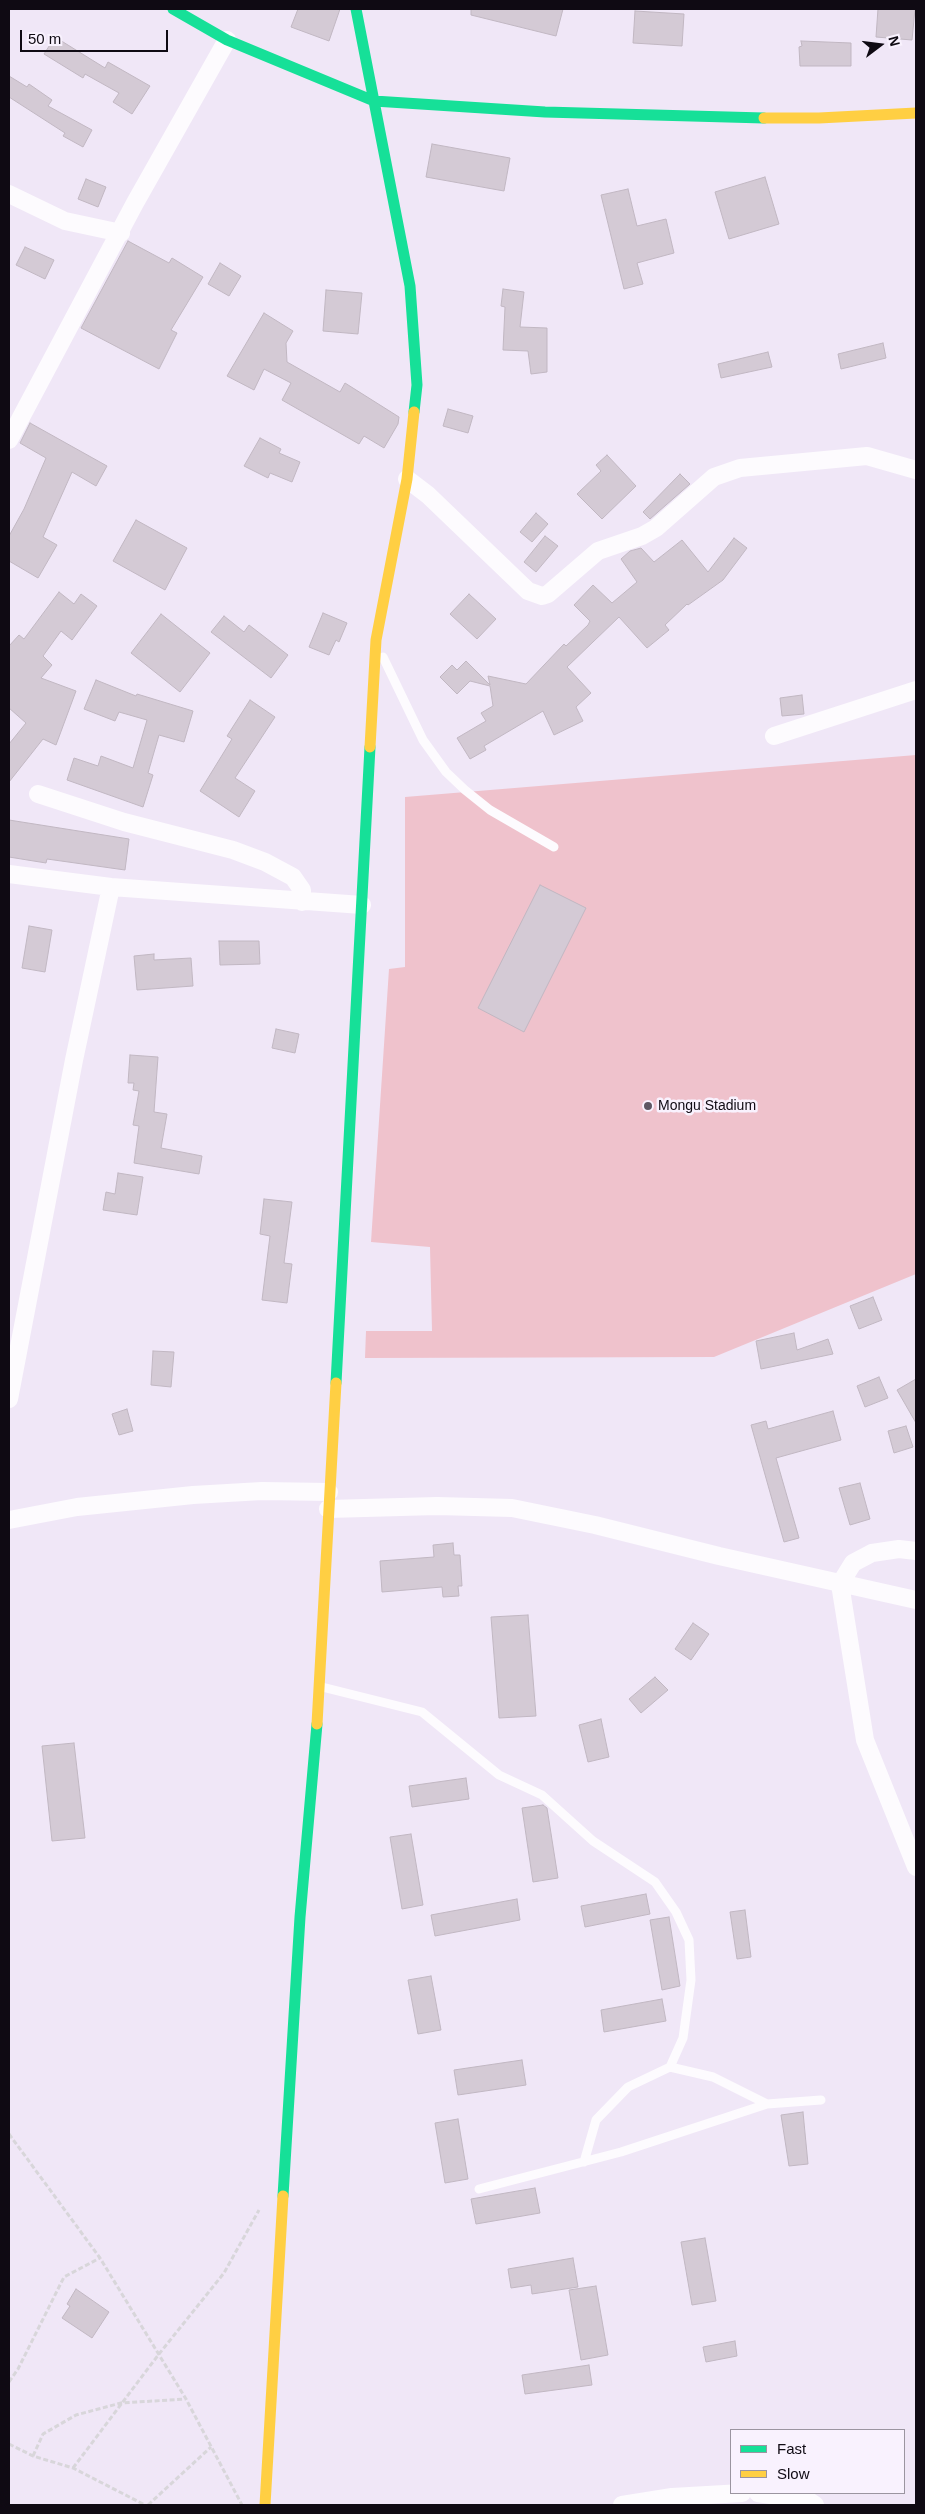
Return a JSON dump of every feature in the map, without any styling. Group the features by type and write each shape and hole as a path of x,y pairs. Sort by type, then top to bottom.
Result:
{"street":[{"path":"173,9 227,40 374,101 545,112 676,117 819,118 916,113"},
{"path":"265,2505 300,1918 320,1686 376,640 407,479 417,385 410,286 356,9"},
{"path":"9,440 121,233 135,203 227,40"},
{"path":"9,194 64,221 121,233"},
{"path":"407,479 428,495 528,591 542,596 548,594 598,551 642,536 656,528 714,477 740,468 859,456 884,460 916,470"},
{"path":"774,736 916,690"},
{"path":"38,794 124,822 233,850 265,862 293,877 302,890 302,902"},
{"path":"9,874 112,887 362,905"},
{"path":"9,1399 74,1060 112,887"},
{"path":"9,1520 77,1507 193,1495 262,1491 329,1500 512,1508 595,1525 840,1584 916,1600"},
{"path":"916,1551 899,1549 872,1553 853,1563 840,1584 865,1740 916,1867"},
{"path":"622,2505 672,2497 730,2494"},
{"path":"764,2494 809,2501 815,2505"}],"lane":[{"path":"376,640 423,740 446,772 490,810 554,847"},
{"path":"320,1686 422,1712 499,1775 542,1795 593,1841 655,1882 676,1912 689,1940 691,1980 687,2008 682,2038 670,2067"},
{"path":"584,2162 596,2120 628,2087 670,2067 713,2077 767,2104"},
{"path":"479,2189 621,2152 767,2104 821,2100"}],"path":[{"path":"9,2134 100,2258 186,2399 242,2505"},
{"path":"72,2468 224,2273 260,2208"},
{"path":"9,2382 18,2369 64,2277 100,2258"},
{"path":"33,2456 43,2434 76,2415 121,2403 186,2399"},
{"path":"9,2444 33,2456 72,2468 147,2505 211,2447"}],"shaded area":[{"name":"Mongu Stadium","path":"916,755 916,1274 714,1357 365,1358 366,1331 432,1331 430,1247 371,1242 389,969 405,967 405,797"}],"building":[{"path":"298,9 340,9 329,41 291,27"},
{"path":"471,9 563,9 556,36 471,15"},
{"path":"878,9 915,9 912,40 876,37"},
{"path":"635,11 684,14 682,46 633,43"},
{"path":"55,37 105,68 108,62 150,86 132,114 113,102 119,93 85,74 83,78 44,54"},
{"path":"801,41 851,43 851,66 800,66 799,47 802,46"},
{"path":"9,76 27,87 29,84 52,100 48,106 92,130 83,147 63,136 65,133 9,97"},
{"path":"432,144 510,158 504,191 426,177"},
{"path":"765,177 779,224 729,239 715,192"},
{"path":"86,179 106,187 98,207 78,199"},
{"path":"628,189 637,226 666,219 674,253 637,263 643,284 624,289 601,195"},
{"path":"128,241 169,263 172,258 203,277 171,330 177,333 159,369 81,328"},
{"path":"25,247 54,260 45,279 16,265"},
{"path":"220,263 241,276 229,296 208,284"},
{"path":"503,289 524,292 520,327 547,328 547,372 531,374 528,351 503,350 505,307 501,306"},
{"path":"326,290 362,293 358,334 323,331"},
{"path":"264,313 293,331 286,343 287,362 340,392 345,383 399,417 398,424 384,448 364,436 359,444 282,400 291,383 264,369 254,390 227,376"},
{"path":"883,343 886,358 841,369 838,354"},
{"path":"768,352 772,367 721,378 718,364"},
{"path":"448,409 473,416 468,433 443,426"},
{"path":"30,423 107,466 96,486 72,472 43,537 57,545 38,578 9,561 9,536 24,509 46,458 20,443"},
{"path":"260,438 281,449 279,453 300,462 292,482 270,473 268,478 244,466"},
{"path":"607,455 636,486 602,519 577,494 601,471 596,465"},
{"path":"680,474 690,484 650,519 643,512"},
{"path":"536,513 548,524 532,542 520,532"},
{"path":"136,520 187,548 165,590 113,561"},
{"path":"545,536 558,546 536,572 524,562"},
{"path":"734,538 747,548 723,580 687,604 665,625 669,630 647,648 619,617 567,667 591,693 576,707 583,721 554,735 543,711 484,746 486,750 470,759 457,738 486,721 481,713 493,706 490,686 470,681 457,694 440,677 452,665 457,670 466,661 490,685 488,676 526,684 564,644 566,646 588,625 590,621 574,605 593,585 612,603 637,582 621,559 630,551 641,548 654,562 682,540 708,572"},
{"path":"59,592 74,604 81,594 97,606 72,640 61,631 43,656 52,665 41,678 76,691 56,745 43,739 9,782 9,744 26,723 9,708 9,646 19,635 24,639"},
{"path":"469,594 496,619 477,639 450,614"},
{"path":"323,613 347,623 339,642 336,640 329,655 309,647"},
{"path":"161,614 210,653 180,692 131,653"},
{"path":"224,616 244,632 249,625 288,655 271,678 211,632"},
{"path":"96,680 136,696 137,694 193,711 184,742 159,735 148,773 153,775 143,807 67,780 74,758 98,766 101,756 133,768 147,720 119,712 115,721 84,709"},
{"path":"802,695 804,714 782,716 780,698"},
{"path":"250,700 275,717 235,778 255,791 239,817 200,791 232,739 227,736"},
{"path":"9,820 129,839 125,870 47,859 46,863 9,857"},
{"path":"540,885 586,908 524,1032 478,1008"},
{"path":"29,926 52,930 45,972 22,968"},
{"path":"219,941 259,941 260,964 220,965"},
{"path":"154,954 154,960 191,958 193,986 137,990 134,956"},
{"path":"276,1029 299,1034 295,1053 272,1048"},
{"path":"130,1055 158,1057 154,1112 167,1114 161,1148 202,1156 199,1174 134,1163 139,1126 133,1125 139,1091 133,1090 134,1083 128,1083"},
{"path":"118,1173 143,1177 137,1215 103,1210 106,1192 115,1194"},
{"path":"264,1199 292,1202 284,1263 292,1264 287,1303 262,1300 270,1236 260,1234"},
{"path":"873,1297 882,1320 859,1329 850,1306"},
{"path":"794,1333 797,1350 828,1339 833,1354 761,1369 756,1341"},
{"path":"153,1351 174,1352 171,1387 151,1385"},
{"path":"879,1377 888,1398 865,1407 857,1386"},
{"path":"916,1379 916,1423 897,1390"},
{"path":"127,1409 133,1431 119,1435 112,1414"},
{"path":"833,1411 841,1440 776,1458 799,1538 784,1542 751,1425 766,1421 768,1429"},
{"path":"906,1426 913,1447 894,1453 888,1431"},
{"path":"860,1483 870,1519 850,1525 839,1488"},
{"path":"453,1543 454,1555 460,1555 462,1586 458,1586 459,1596 443,1597 442,1587 382,1592 380,1561 434,1557 433,1545"},
{"path":"528,1615 536,1716 499,1718 491,1617"},
{"path":"693,1623 709,1634 691,1660 675,1649"},
{"path":"655,1677 668,1690 641,1713 629,1699"},
{"path":"601,1719 609,1757 588,1762 579,1725"},
{"path":"74,1743 85,1838 52,1841 42,1746"},
{"path":"466,1778 469,1799 412,1807 409,1786"},
{"path":"543,1805 547,1808 558,1878 533,1882 522,1808"},
{"path":"411,1834 423,1905 402,1909 390,1837"},
{"path":"646,1894 650,1914 585,1927 581,1906"},
{"path":"517,1899 520,1920 435,1936 431,1915"},
{"path":"745,1910 751,1957 737,1959 730,1912"},
{"path":"669,1917 680,1986 662,1990 650,1920"},
{"path":"431,1976 441,2030 418,2034 408,1980"},
{"path":"662,1999 666,2021 604,2032 601,2010"},
{"path":"522,2060 526,2085 458,2095 454,2070"},
{"path":"803,2112 808,2164 789,2166 781,2115"},
{"path":"458,2119 468,2179 445,2183 435,2123"},
{"path":"535,2188 540,2213 476,2224 471,2199"},
{"path":"705,2238 716,2301 692,2305 681,2242"},
{"path":"573,2258 578,2287 532,2294 531,2285 511,2288 508,2269"},
{"path":"596,2286 608,2355 581,2360 569,2290"},
{"path":"76,2289 109,2312 92,2338 62,2318 70,2306 67,2304"},
{"path":"735,2341 737,2356 706,2362 703,2347"},
{"path":"589,2365 592,2385 525,2394 522,2375"}],"traffic: fast":[{"path":"173,9 227,40 374,101 545,112 764,118"},
{"path":"356,9 410,286 417,385 414,412"},
{"path":"336,1383 370,747"},
{"path":"283,2196 300,1917 317,1724"}],"traffic: slow":[{"path":"764,118 819,118 916,113"},
{"path":"370,747 376,640 407,479 414,412"},
{"path":"317,1724 336,1383"},
{"path":"265,2505 283,2196"}],"place":[{"name":"Mongu Stadium","path":"648,1106"}]}
